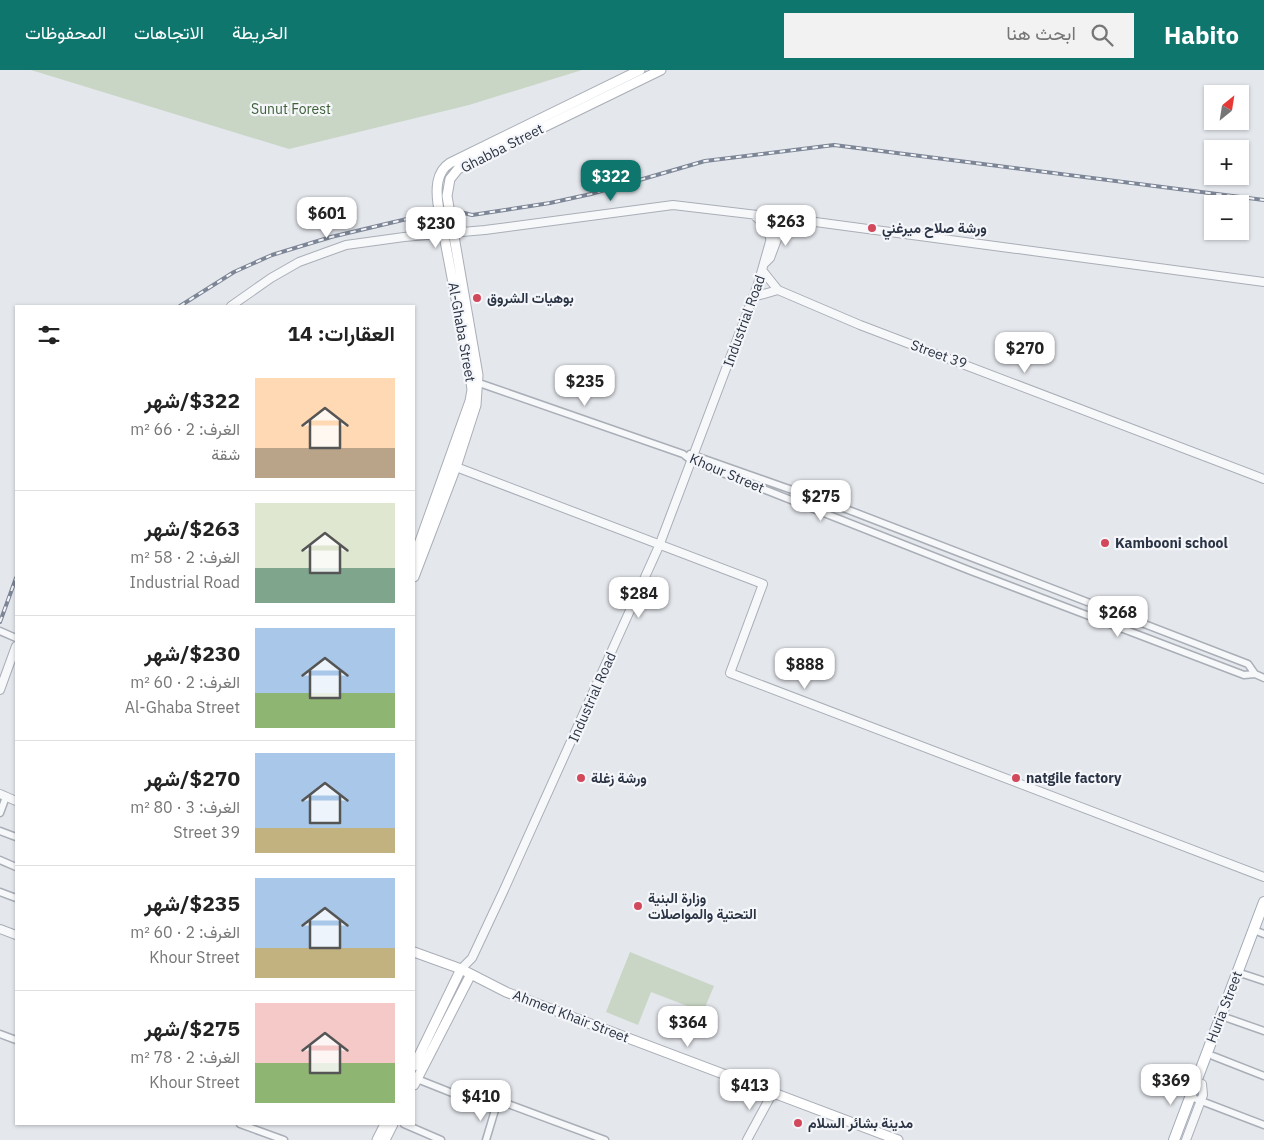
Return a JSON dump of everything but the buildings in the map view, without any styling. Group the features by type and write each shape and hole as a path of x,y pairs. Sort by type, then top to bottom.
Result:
{"main road":[{"name":"Al-Ghaba Street","path":"415,555 448,466 470,402 472,390 448,233 439,211 438,178 446,166 640,70"},
{"name":"Ghabba Street","path":"456,467 476,405 479,383 448,233 448,189 450,179 458,169 661,70"},
{"path":"415,574 456,467"},
{"name":"Huria Street","path":"1180,1140 1264,902"},
{"name":"Huria Street","path":"1198,1086 1213,1056 1243,974 1261,933 1264,918"},
{"name":"Ahmed Khair Street","path":"415,952 461,969 506,992 898,1140"},
{"path":"415,1064 461,969"},
{"path":"415,1081 471,974"},
{"name":"Huria Street","path":"1174,1140 1195,1102"},
{"path":"377,1140 384,1125"},
{"path":"385,1140 393,1125"}],"street":[{"path":"232,305 285,270 329,250 370,242 594,216 663,206 781,218 1264,282"},
{"path":"753,215 768,228 769,244"},
{"path":"764,266 769,244 781,218"},
{"path":"764,266 770,258 781,218"},
{"name":"Street 39","path":"764,266 778,290 860,325 1264,479"},
{"name":"Industrial Road","path":"472,958 554,783 659,546 764,266"},
{"path":"753,297 778,290"},
{"name":"Khour Street","path":"479,383 594,421 693,457 842,519 1060,605"},
{"path":"693,457 846,509 1248,664 1255,674"},
{"path":"456,467 659,546 763,584 730,673 1264,877"},
{"path":"842,519 846,509"},
{"path":"1064,593 1060,605 1244,674 1255,674 1264,678"},
{"path":"0,631 15,638"},
{"path":"0,690 15,649"},
{"path":"0,813 3,796 15,801"},
{"path":"0,830 15,837"},
{"path":"0,860 15,867"},
{"path":"0,892 15,898"},
{"path":"0,929 15,935"},
{"path":"461,969 472,958"},
{"path":"471,974 472,958"},
{"path":"1243,974 1264,981"},
{"path":"1227,1018 1264,1031"},
{"path":"0,1034 15,1040"},
{"path":"1213,1056 1264,1076"},
{"path":"415,1081 495,1110"},
{"path":"1170,1140 1188,1096 1198,1086"},
{"path":"747,1140 773,1092"},
{"path":"1186,1140 1195,1102 1264,1125"},
{"path":"486,1140 495,1110 499,1105 508,1104 606,1140"},
{"path":"243,1125 284,1140"},
{"path":"406,1125 441,1140"}],"green space":[{"name":"Sunut Forest","path":"31,70 582,70 469,105 289,149"},
{"path":"630,952 714,986 703,1012 651,992 638,1025 606,1012"}],"railway":[{"path":"182,305 234,272 272,255 331,237 449,209 472,215 550,203 591,194 705,161 834,145 1264,200"},
{"path":"0,622 15,581"}],"place":[{"name":"ورشة صلاح ميرغني","path":"872,228"},
{"name":"بوهيات الشروق","path":"477,298"},
{"name":"Kambooni school","path":"1105,543"},
{"name":"ورشة زغلة","path":"581,778"},
{"name":"natgile factory","path":"1016,778"},
{"name":"وزارة البنية التحتية والمواصلات","path":"638,906"},
{"name":"مدينة بشائر السلام","path":"798,1123"}]}
